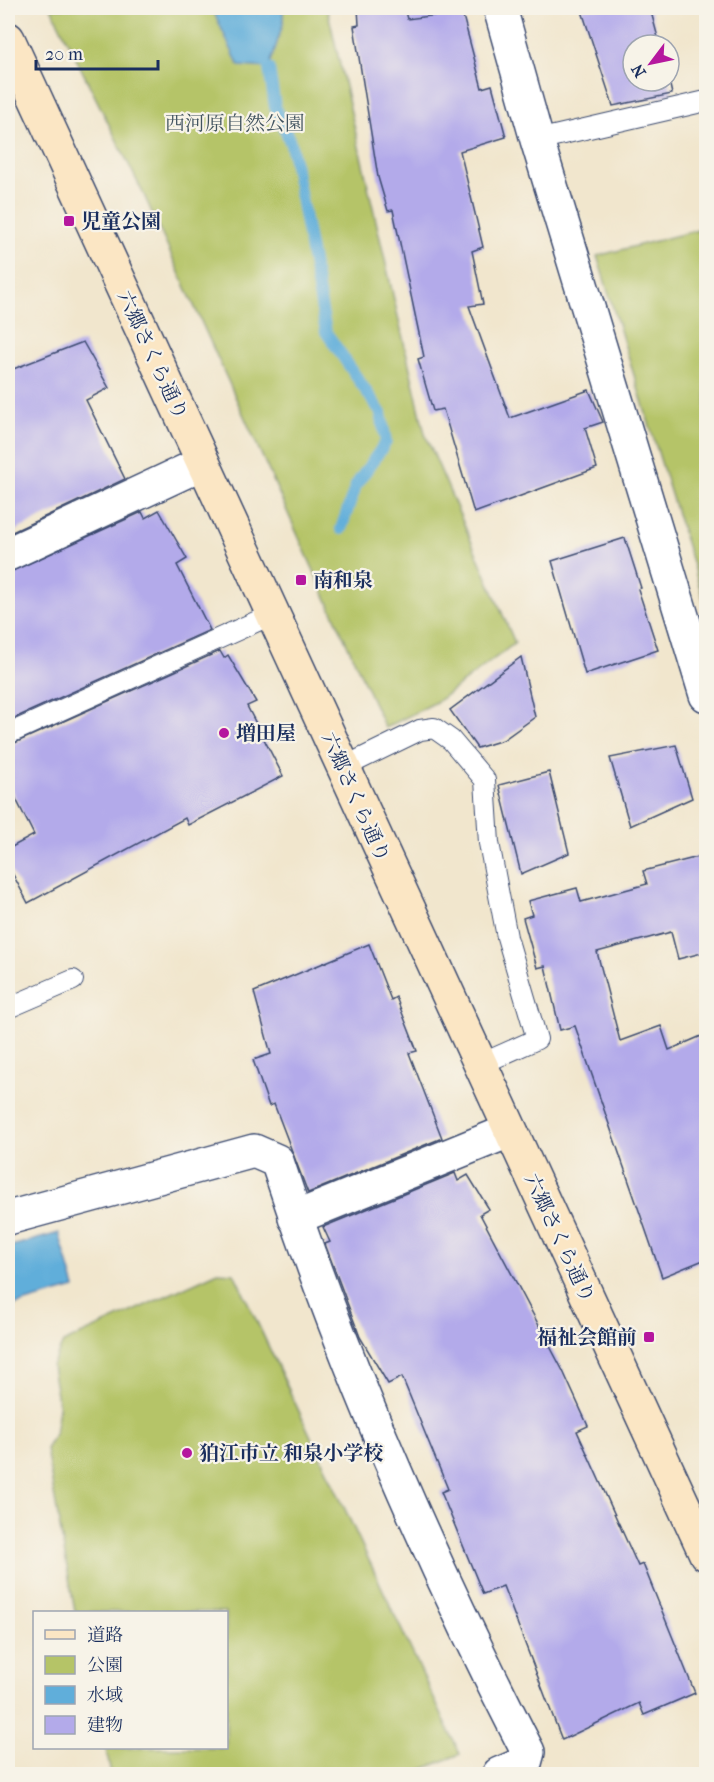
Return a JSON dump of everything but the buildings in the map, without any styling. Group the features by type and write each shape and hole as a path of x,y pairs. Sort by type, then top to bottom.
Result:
{"main road":[{"name":"六郷さくら通り","path":"8,39 509,1131 706,1554"}],"street":[{"path":"500,8 537,140 706,695"},
{"path":"8,554 202,463"},
{"path":"295,1218 509,1131"},
{"path":"8,1218 254,1151 277,1161 295,1218 341,1339 466,1632 528,1752 525,1763 499,1774"}],"lane":[{"path":"537,140 674,106 706,101"},
{"path":"8,734 273,614"},
{"path":"342,768 420,730 434,728 451,740 485,780 489,843 507,937 537,1039 480,1065"},
{"path":"8,1008 74,980"}],"green space":[{"name":"西河原自然公園","path":"51,8 327,8 425,434 515,643 438,701 385,728 144,195"},
{"path":"706,228 706,607 597,256"},
{"name":"狛江市立 和泉小学校","path":"218,1272 234,1273 460,1754 411,1774 111,1774 106,1749 228,1749 228,1611 75,1611 46,1449 55,1434 59,1407 52,1366 63,1343"}],"water":[{"path":"212,8 283,8 283,24 269,68 239,66"},
{"path":"59,1233 75,1288 8,1307 8,1247"}],"waterway":[{"path":"269,68 275,107 291,144 326,332 381,413 386,442 356,485 341,529"}],"place":[{"name":"児童公園","path":"69,221"},
{"name":"南和泉","path":"301,580"},
{"name":"増田屋","path":"224,733"},
{"name":"福祉会館前","path":"649,1337"},
{"name":"狛江市立 和泉小学校","path":"187,1453"}]}
